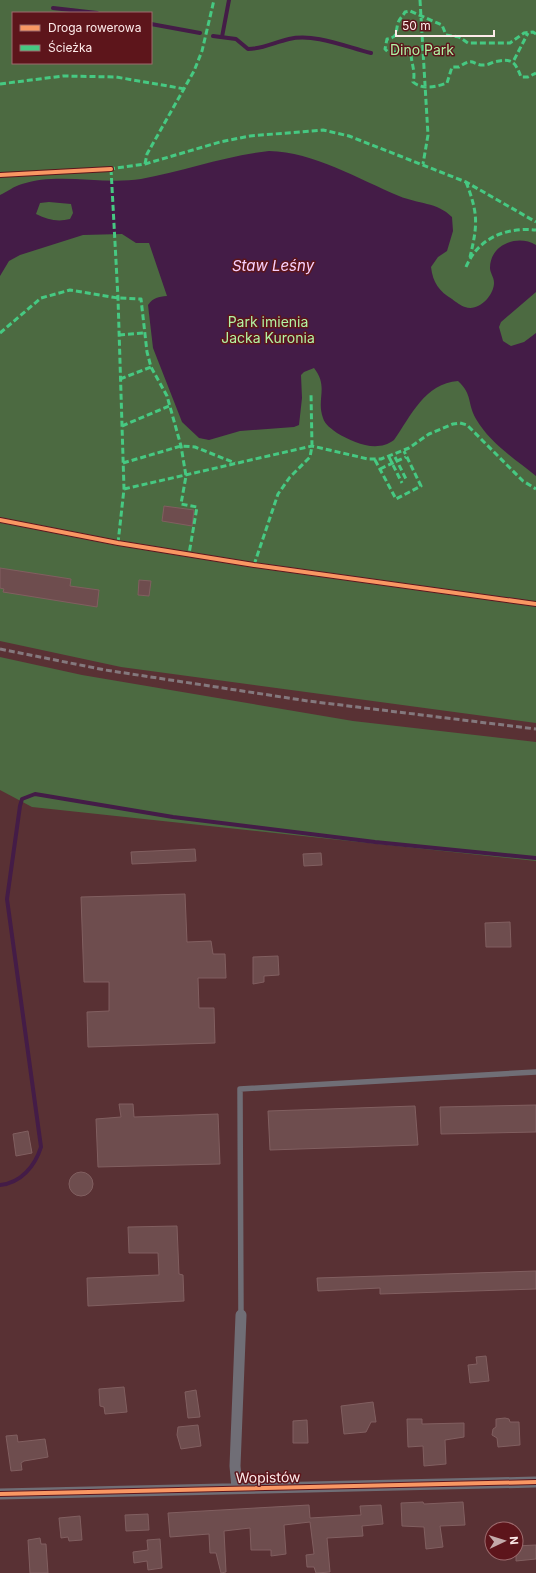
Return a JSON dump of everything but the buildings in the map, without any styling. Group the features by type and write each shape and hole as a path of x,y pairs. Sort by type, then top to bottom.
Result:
{"street":[{"path":"237,1488 235,1466 241,1315"},
{"name":"Wopistów","path":"0,1494 536,1482"}],"lane":[{"path":"0,520 118,543 247,564 536,604"},
{"path":"241,1315 240,1089 536,1072"}],"green space":[{"name":"Park imienia Jacka Kuronia","path":"0,0 536,0 536,723 121,667 0,641"},
{"path":"0,657 82,675 353,721 536,742 536,861 32,807 0,790"}],"water":[{"name":"Staw Leśny","path":"269,151 303,156 336,168 406,199 434,206 446,212 452,217 453,231 447,251 438,257 431,267 433,278 440,290 465,307 470,308 480,305 489,297 494,283 490,270 491,260 500,247 506,243 514,241 529,242 536,245 536,292 501,322 499,327 503,341 511,346 524,342 536,333 536,476 488,436 476,419 468,395 458,381 446,383 428,394 413,411 394,440 380,446 358,443 337,433 327,425 321,411 321,381 314,368 304,372 301,375 302,398 299,425 294,427 240,431 209,440 199,438 182,422 153,348 148,305 156,298 167,296 149,243 136,243 122,234 83,235 20,255 9,261 0,276 0,195 16,186 50,179 111,181 141,179 253,153","holes":["49,202 71,204 73,213 70,219 53,220 36,214 40,203"]}],"waterway":[{"path":"222,37 229,0"},
{"path":"53,8 88,12"},
{"path":"152,24 200,33"},
{"path":"213,36 236,39 248,49 264,47 289,39 309,38 320,39 371,53"},
{"path":"0,1185 8,1184 21,1177 31,1167 41,1147 7,899 22,799 35,794 173,817 375,842 536,858"}],"railway":[{"path":"0,649 105,670 308,701 536,729"}],"marked path":[{"path":"145,164 147,154 194,71 202,51 214,0"},
{"path":"420,0 428,135 423,164"},
{"path":"536,34 533,32 524,33 510,43 468,43 459,37 446,35 442,25 410,11 405,12 399,20 396,34 395,36 387,39 385,49 388,52 397,52 405,47 411,53 414,75 413,82 417,85 425,87 434,87 447,83 452,67 459,67 468,62 485,65 504,60 514,64 521,77 528,77 536,73"},
{"path":"514,60 528,33"},
{"path":"0,84 63,76 116,77 185,89"},
{"path":"109,169 145,164 220,142 250,136 323,130 349,136 466,182 536,222"},
{"path":"111,169 118,298 124,489 118,543"},
{"path":"466,182 473,202 476,219 470,257"},
{"path":"466,267 471,257 478,249 494,236 514,230 536,230"},
{"path":"0,333 41,298 70,290 118,298 141,299 147,352 151,367 167,396 181,446 186,476 181,504 197,507 189,554"},
{"path":"119,335 144,333"},
{"path":"120,379 151,367"},
{"path":"254,565 278,494 290,477 310,457 312,446 311,393"},
{"path":"122,426 169,406"},
{"path":"124,489 312,446 368,459 381,459 409,448 429,434 453,424 460,423 467,425 523,481 536,489"},
{"path":"123,463 181,446 195,447 235,463"},
{"path":"375,460 396,499 421,486 404,451"},
{"path":"389,457 402,483"},
{"path":"395,457 407,481"},
{"path":"380,469 406,457"}],"cycle path":[{"path":"0,175 111,169"},
{"path":"0,520 118,543 254,565 536,604"},
{"path":"0,1494 536,1482"}],"park label":[{"name":"Dino Park","path":"422,49"}]}
